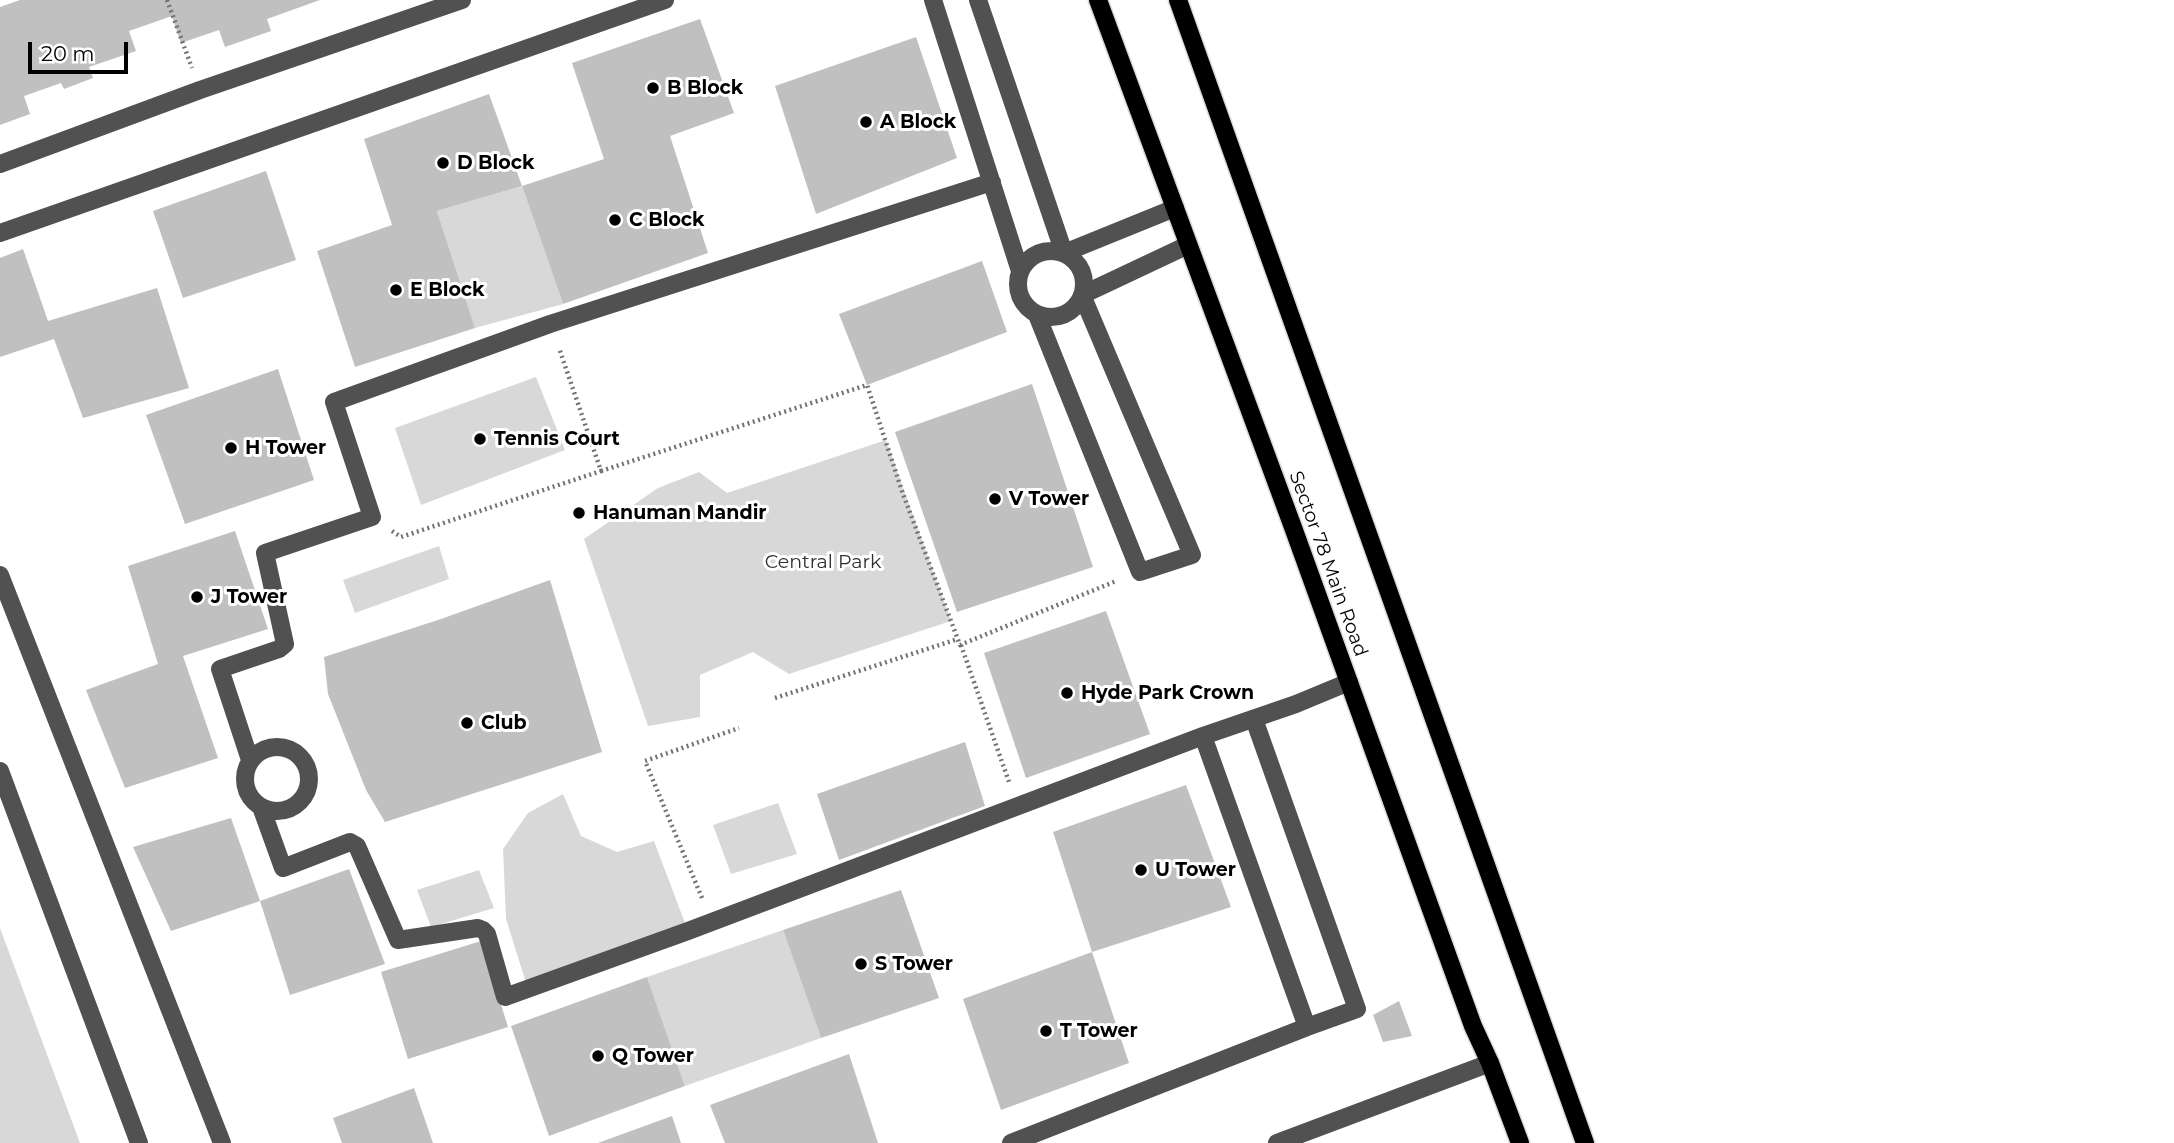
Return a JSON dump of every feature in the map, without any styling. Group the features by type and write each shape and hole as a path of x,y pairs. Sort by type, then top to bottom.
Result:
{"main road":[{"name":"Sector 78 Main Road","path":"1098,0 1473,1027 1490,1063 1520,1143"},
{"path":"1178,0 1586,1143"}],"street":[{"path":"0,164 201,90 462,0"},
{"path":"0,233 665,0"},
{"path":"933,0 1020,271"},
{"path":"978,0 1064,253 1079,267 1083,275 1082,295 1077,305 1059,316 1037,315"},
{"path":"250,760 220,669 278,649 285,644 265,553 372,517 334,402 550,324 992,182"},
{"path":"1082,295 1192,555 1140,572 1037,315 1022,301 1017,281 1026,262 1043,251 1064,253 1175,208"},
{"path":"1082,295 1188,245"},
{"path":"0,575 222,1143"},
{"path":"261,807 281,811 300,802 309,783 305,762 288,748 267,747 257,752 245,770 246,791 261,807 283,868 350,842 357,846 398,940 478,928 483,930 505,997 712,922 1349,682"},
{"path":"1011,1143 1357,1009 1254,719"},
{"path":"1203,736 1307,1027"},
{"path":"0,771 139,1143"},
{"path":"1277,1143 1490,1063"}],"path":[{"path":"167,0 201,90"},
{"path":"550,324 601,471"},
{"path":"372,517 401,537 867,385 903,494 1017,806"},
{"path":"775,698 959,642 1140,572"},
{"path":"712,922 645,761 739,728"}],"green space":[{"path":"522,186 563,304 475,328 437,211"},
{"name":"Tennis Court","path":"536,377 565,450 421,505 395,428"},
{"name":"Central Park","path":"886,440 951,621 789,674 753,652 700,675 700,717 648,726 584,539 658,488 699,472 727,493"},
{"path":"439,546 449,579 355,613 343,580"},
{"path":"563,794 581,836 617,852 654,841 688,931 528,989 506,919 503,849 528,813"},
{"path":"778,803 797,854 731,874 713,825"},
{"path":"479,870 494,908 431,927 417,890"},
{"path":"0,928 80,1143 0,1143"},
{"path":"783,930 821,1038 685,1086 647,977"}],"building":[{"path":"20,0 320,0 267,19 271,31 225,47 219,30 181,43 172,16 129,31 136,51 89,67 93,78 64,89 61,83 24,96 30,114 0,125 0,7"},
{"path":"700,19 734,113 670,136 708,253 563,304 522,186 604,159 572,63"},
{"name":"A Block","path":"916,37 957,158 816,214 775,86"},
{"path":"489,94 522,186 437,211 475,328 355,367 317,251 392,225 364,139"},
{"path":"266,171 296,260 183,298 153,211"},
{"path":"23,249 48,321 157,288 189,388 83,418 54,339 0,357 0,258"},
{"path":"982,261 1007,332 867,385 839,314"},
{"name":"H Tower","path":"278,369 314,480 185,524 146,415"},
{"name":"V Tower","path":"1032,384 1093,567 957,612 895,432"},
{"path":"235,531 268,629 183,656 218,758 125,788 86,690 158,664 128,566"},
{"name":"Club","path":"550,580 602,752 385,822 366,790 328,694 324,657"},
{"name":"Hyde Park Crown","path":"1106,611 1150,734 1026,778 984,653"},
{"path":"965,742 985,806 839,860 817,794"},
{"name":"U Tower","path":"1186,785 1231,907 1092,952 1053,832"},
{"path":"231,818 260,901 171,931 133,847"},
{"path":"349,869 385,964 290,995 260,901"},
{"name":"S Tower","path":"901,890 939,998 821,1038 783,930"},
{"path":"481,941 508,1027 408,1059 381,972"},
{"name":"T Tower","path":"1092,952 1129,1063 1001,1110 963,999"},
{"name":"Q Tower","path":"647,977 685,1086 549,1136 511,1026"},
{"path":"1399,1001 1412,1036 1383,1042 1373,1015"},
{"path":"849,1054 878,1143 725,1143 710,1105"},
{"path":"414,1088 433,1143 342,1143 333,1118"},
{"path":"672,1116 681,1143 598,1143"}],"place":[{"name":"B Block","path":"653,88"},
{"name":"A Block","path":"866,122"},
{"name":"D Block","path":"443,163"},
{"name":"C Block","path":"615,220"},
{"name":"E Block","path":"396,290"},
{"name":"Tennis Court","path":"480,439"},
{"name":"H Tower","path":"231,448"},
{"name":"V Tower","path":"995,499"},
{"name":"Hanuman Mandir","path":"579,513"},
{"name":"J Tower","path":"197,597"},
{"name":"Hyde Park Crown","path":"1067,693"},
{"name":"Club","path":"467,723"},
{"name":"U Tower","path":"1141,870"},
{"name":"S Tower","path":"861,964"},
{"name":"T Tower","path":"1046,1031"},
{"name":"Q Tower","path":"598,1056"}]}
